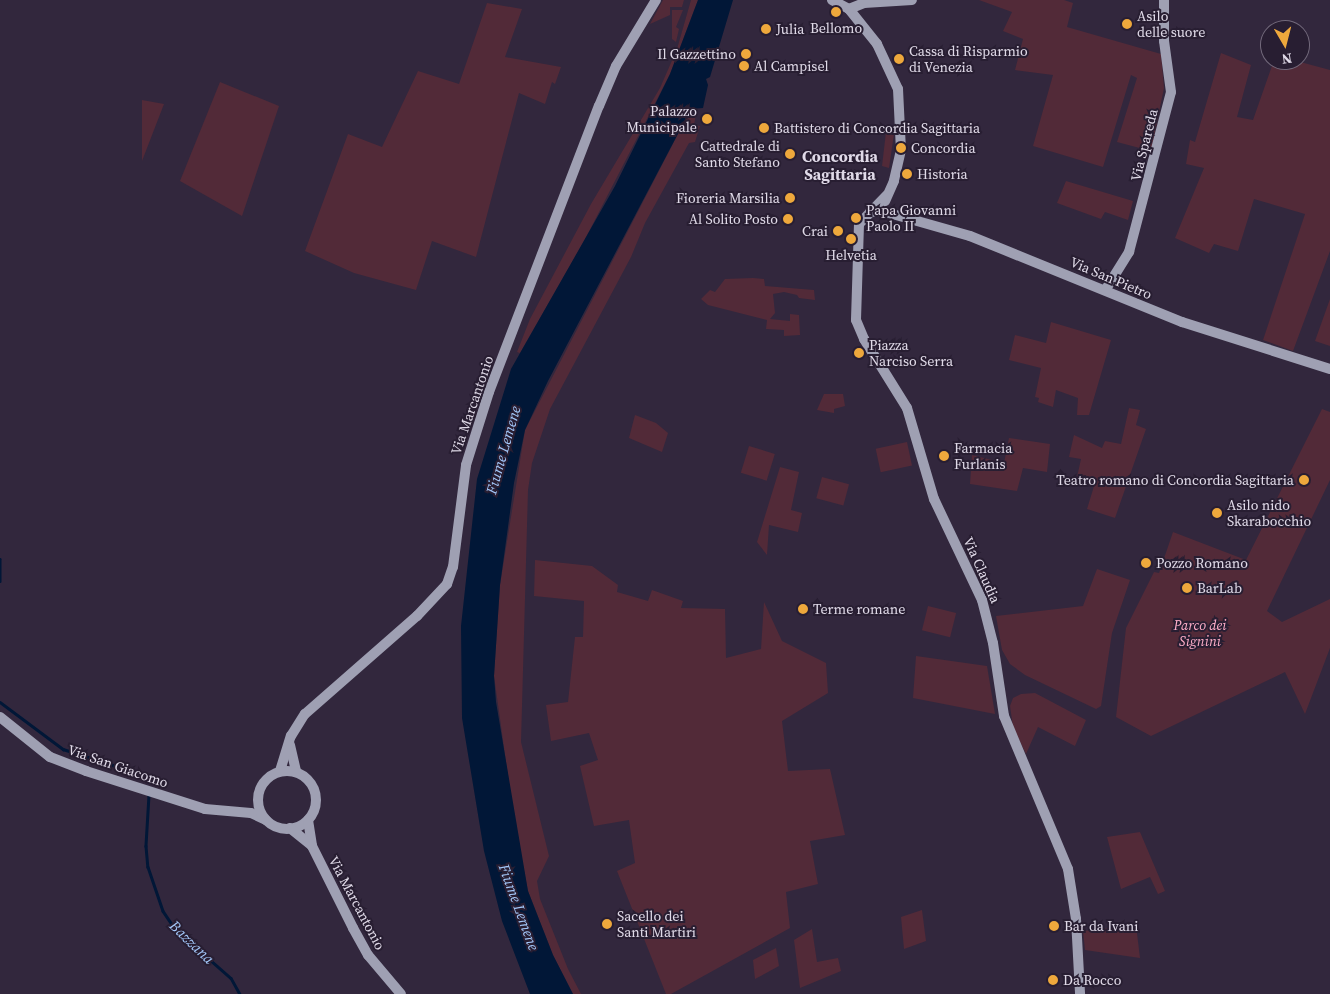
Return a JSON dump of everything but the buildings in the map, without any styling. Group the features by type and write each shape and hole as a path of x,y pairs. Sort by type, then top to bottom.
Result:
{"street":[{"name":"Via Marcantonio","path":"280,772 290,736 305,714 417,616 447,584 453,567 466,465 489,392 599,106 632,39 656,0"},
{"path":"832,0 849,9 877,44 898,89 901,148 880,206"},
{"path":"849,9 864,3 912,0"},
{"name":"Via Spareda","path":"1106,289 1129,252 1171,92 1164,41 1164,0"},
{"name":"Via San Pietro","path":"880,206 998,246 1182,322 1330,369"},
{"name":"Via Claudia","path":"880,206 859,224 855,306 858,325 907,408 934,499 982,600 993,643 1004,716 1068,869 1076,919 1080,994"},
{"name":"Via San Giacomo","path":"0,717 50,757 205,809 258,814 266,820"},
{"path":"240,812 258,796 265,780 280,772 296,772 290,751 290,736"},
{"name":"Via Marcantonio","path":"296,772 305,776 315,793 313,812 308,820 312,846 368,956 401,994"},
{"path":"258,796 261,813 266,820"},
{"name":"Via Marcantonio","path":"266,820 273,825 290,828 312,846"},
{"path":"290,828 308,820"}],"green space":[{"path":"663,0 684,0 682,7 670,7 670,15 650,24"},
{"path":"691,0 698,0 670,74 582,245 520,353 517,352 530,319 591,204 660,88 677,49"},
{"path":"979,0 1064,0 1073,3 1067,27 1161,54 1164,88 1151,151 1117,142 1137,78 1131,75 1103,167 1033,146 1053,75 1015,70 1023,39 1003,31 1012,12"},
{"path":"487,3 522,9 505,57 561,67 555,84 552,82 545,104 519,93 476,257 432,241 416,290 354,273 305,251 348,134 382,147 418,71 459,84"},
{"path":"672,10 683,10 676,27 679,29 676,42 672,39"},
{"path":"1221,53 1251,65 1237,117 1253,120 1270,70 1310,70 1310,65 1330,70 1330,251 1293,351 1263,340 1305,214 1254,199 1238,251 1214,244 1209,253 1175,238 1204,168 1186,164 1190,140 1195,142"},
{"path":"220,82 279,106 242,216 180,181"},
{"path":"142,100 164,104 142,161"},
{"path":"691,109 697,109 694,125 700,126 695,142 689,143 645,223 631,257 550,409 532,463 528,490 521,742 549,856 537,881 540,899 568,969 581,994 573,994 553,955 528,891 515,826 494,676 500,585 525,430"},
{"path":"886,132 894,134 889,168 882,166"},
{"path":"1066,181 1133,201 1128,220 1105,212 1101,219 1057,203"},
{"path":"725,279 764,279 765,286 814,290 815,300 799,298 797,295 784,292 773,294 775,313 770,319 790,321 790,314 799,315 800,335 784,336 784,330 766,329 767,320 708,305 701,299 710,290 715,292"},
{"path":"1330,299 1330,346 1315,341"},
{"path":"1051,322 1111,340 1089,415 1077,415 1078,398 1056,390 1053,407 1038,402 1039,398 1035,397 1041,368 1009,360 1015,335 1046,343"},
{"path":"824,394 843,394 845,406 834,409 834,413 817,410"},
{"path":"1129,408 1140,410 1136,425 1146,429 1115,518 1087,509 1095,483 1077,477 1081,459 1069,457 1074,435 1102,448 1105,441 1121,444"},
{"name":"Parco dei Signini","path":"1322,409 1330,412 1330,480 1267,611 1282,622 1330,599 1330,648 1305,714 1285,672 1151,736 1116,717 1126,628 1154,572 1159,573 1173,532 1246,560"},
{"path":"635,415 656,423 668,433 662,452 629,438"},
{"path":"1009,438 1050,444 1047,472 1023,468 1017,491 970,484 972,455 1004,463"},
{"path":"907,442 912,465 881,472 876,449"},
{"path":"749,446 775,454 767,481 741,473"},
{"path":"780,467 799,472 791,510 802,513 798,532 769,525 767,555 757,542"},
{"path":"822,477 849,484 843,505 816,498"},
{"path":"535,560 592,566 618,585 617,592 648,601 652,590 683,601 681,608 725,609 726,658 761,649 764,602 782,641 826,663 828,693 782,721 788,771 830,769 845,835 810,841 818,884 786,892 790,928 671,994 666,994 617,871 635,863 629,820 594,826 580,766 598,760 589,733 551,741 546,705 568,702 575,637 583,637 584,601 534,596"},
{"path":"1097,569 1130,580 1112,633 1101,706 1096,709 1025,675 1010,664 1002,650 996,616 1083,606"},
{"path":"928,606 956,613 950,637 922,630"},
{"path":"916,656 987,666 995,714 913,698"},
{"path":"1035,693 1086,720 1075,746 1038,727 1026,754 1013,727 1010,706 1013,698 1021,694"},
{"path":"1140,832 1165,891 1158,894 1150,877 1121,889 1107,837"},
{"path":"922,910 926,941 904,949 901,917"},
{"path":"1136,925 1140,958 1085,950 1083,931"},
{"path":"812,929 817,962 838,958 841,971 800,988 794,940"},
{"path":"776,948 779,966 755,979 753,960"}],"water":[{"name":"Fiume Lemene","path":"698,0 733,0 710,77 706,79 708,85 703,108 691,109 548,381 525,430 514,483 500,585 494,676 496,702 528,891 553,955 573,994 530,994 502,921 484,851 462,718 461,626 477,479 511,369 615,186 670,74"}],"waterway":[{"name":"Bazzana","path":"0,559 0,581"},
{"name":"Bazzana","path":"0,702 63,749 147,776 149,782"},
{"name":"Bazzana","path":"149,795 146,846 148,867 163,911 175,929 231,978 240,994"}],"place":[{"name":"Bellomo","path":"836,12"},
{"name":"Asilo delle suore","path":"1127,24"},
{"name":"Julia","path":"766,29"},
{"name":"Il Gazzettino","path":"746,54"},
{"name":"Cassa di Risparmio di Venezia","path":"899,59"},
{"name":"Al Campisel","path":"744,66"},
{"name":"Palazzo Municipale","path":"707,119"},
{"name":"Battistero di Concordia Sagittaria","path":"764,128"},
{"name":"Concordia","path":"901,148"},
{"name":"Cattedrale di Santo Stefano","path":"790,154"},
{"name":"Historia","path":"907,174"},
{"name":"Fioreria Marsilia","path":"790,198"},
{"name":"Papa Giovanni Paolo II","path":"856,218"},
{"name":"Al Solito Posto","path":"788,219"},
{"name":"Crai","path":"838,231"},
{"name":"Helvetia","path":"851,239"},
{"name":"Piazza Narciso Serra","path":"859,353"},
{"name":"Farmacia Furlanis","path":"944,456"},
{"name":"Teatro romano di Concordia Sagittaria","path":"1304,480"},
{"name":"Asilo nido Skarabocchio","path":"1217,513"},
{"name":"Pozzo Romano","path":"1146,563"},
{"name":"BarLab","path":"1187,588"},
{"name":"Terme romane","path":"803,609"},
{"name":"Sacello dei Santi Martiri","path":"607,924"},
{"name":"Bar da Ivani","path":"1054,926"},
{"name":"Da Rocco","path":"1053,980"}],"district":[{"name":"Concordia Sagittaria","path":"840,165"}]}
